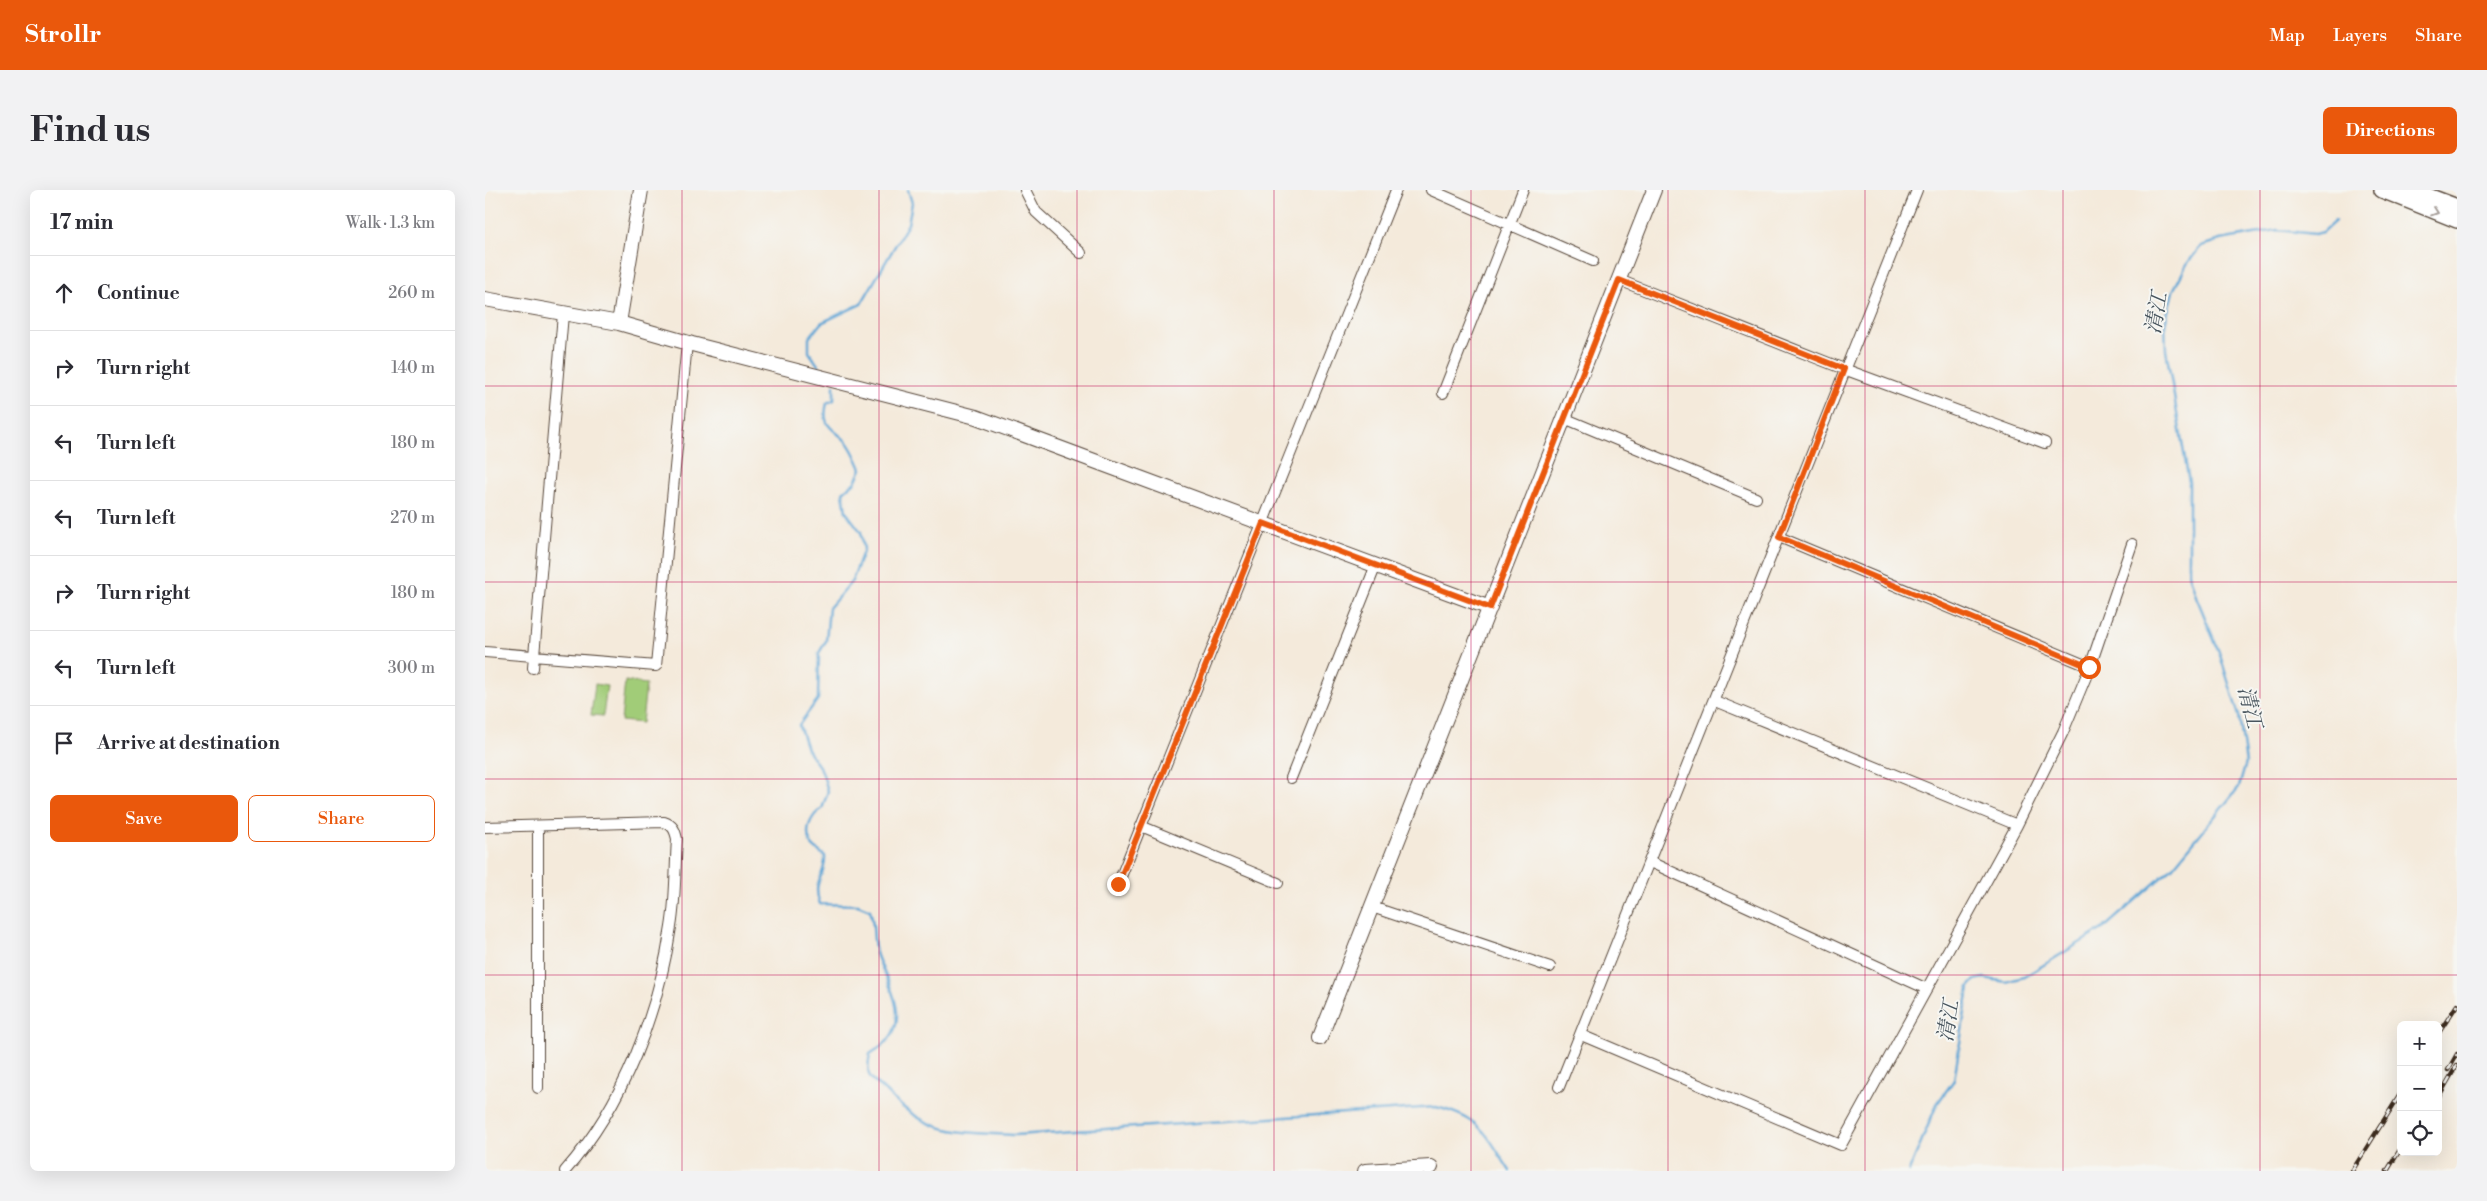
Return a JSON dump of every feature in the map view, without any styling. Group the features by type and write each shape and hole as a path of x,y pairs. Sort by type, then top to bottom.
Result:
{"main road":[{"path":"2382,190 2457,220"},
{"path":"2412,190 2457,208"}],"street":[{"path":"619,323 641,190"},
{"path":"1025,190 1036,212 1081,253"},
{"path":"1118,884 1396,190"},
{"path":"1431,190 1593,261"},
{"path":"1443,393 1523,190"},
{"path":"1320,1038 1654,190"},
{"path":"1559,1088 1715,701 1844,369 1917,190"},
{"path":"1619,280 1844,369 2045,443"},
{"path":"485,299 619,323 687,343 976,417 1490,608"},
{"path":"533,668 563,314"},
{"path":"485,652 656,666 687,343"},
{"path":"1564,418 1756,498"},
{"path":"1779,537 2089,667"},
{"path":"1581,1035 1841,1145 2017,826 2063,732 2089,667 2132,544"},
{"path":"1291,778 1376,565"},
{"path":"1715,701 2017,826"},
{"path":"485,827 664,822 670,824 675,830 677,839 672,925 651,1012 632,1062 609,1112 581,1153 565,1171"},
{"path":"537,826 538,1088"},
{"path":"1141,826 1279,883"},
{"path":"1650,862 1927,989"},
{"path":"1372,907 1550,967"},
{"path":"1365,1171 1431,1167"}],"green space":[{"path":"625,681 646,684 642,723 621,721"},
{"path":"595,684 607,686 603,716 591,715"}],"waterway":[{"path":"822,371 809,352 809,338 821,323 861,304 908,224 912,203 908,190"},
{"name":"清江","path":"1909,1171 1937,1104 1954,1080 1969,987 1975,980 1984,978 2006,982 2024,977 2104,928 2173,867 2239,787 2246,763 2239,716 2219,652 2189,574 2189,482 2166,350 2165,324 2173,291 2187,264 2201,246 2220,240 2277,230 2315,234 2323,232 2335,221"},
{"path":"834,385 834,400 827,403 825,417 829,426 846,441 861,469 855,482 843,492 846,512 861,532 864,549 852,581 829,608 826,641 819,653 818,699 799,725 807,749 822,771 828,791 822,809 815,815 808,829 809,840 812,845 825,856 825,863 817,890 820,904 858,905 870,910 873,922 875,951 897,1009 897,1020 894,1030 886,1042 870,1054 868,1069 870,1077 917,1117 946,1129 977,1133 1016,1135 1436,1107 1464,1117 1481,1129 1510,1171"}],"railway":[{"path":"2442,1028 2457,1005"},
{"path":"2448,1070 2457,1054"},
{"path":"2442,1091 2457,1065"},
{"path":"2352,1171 2397,1099"},
{"path":"2387,1171 2397,1155"}],"route":[{"path":"1118,884 1263,523 1490,608 1619,280 1844,369 1779,537 2089,667"}]}
